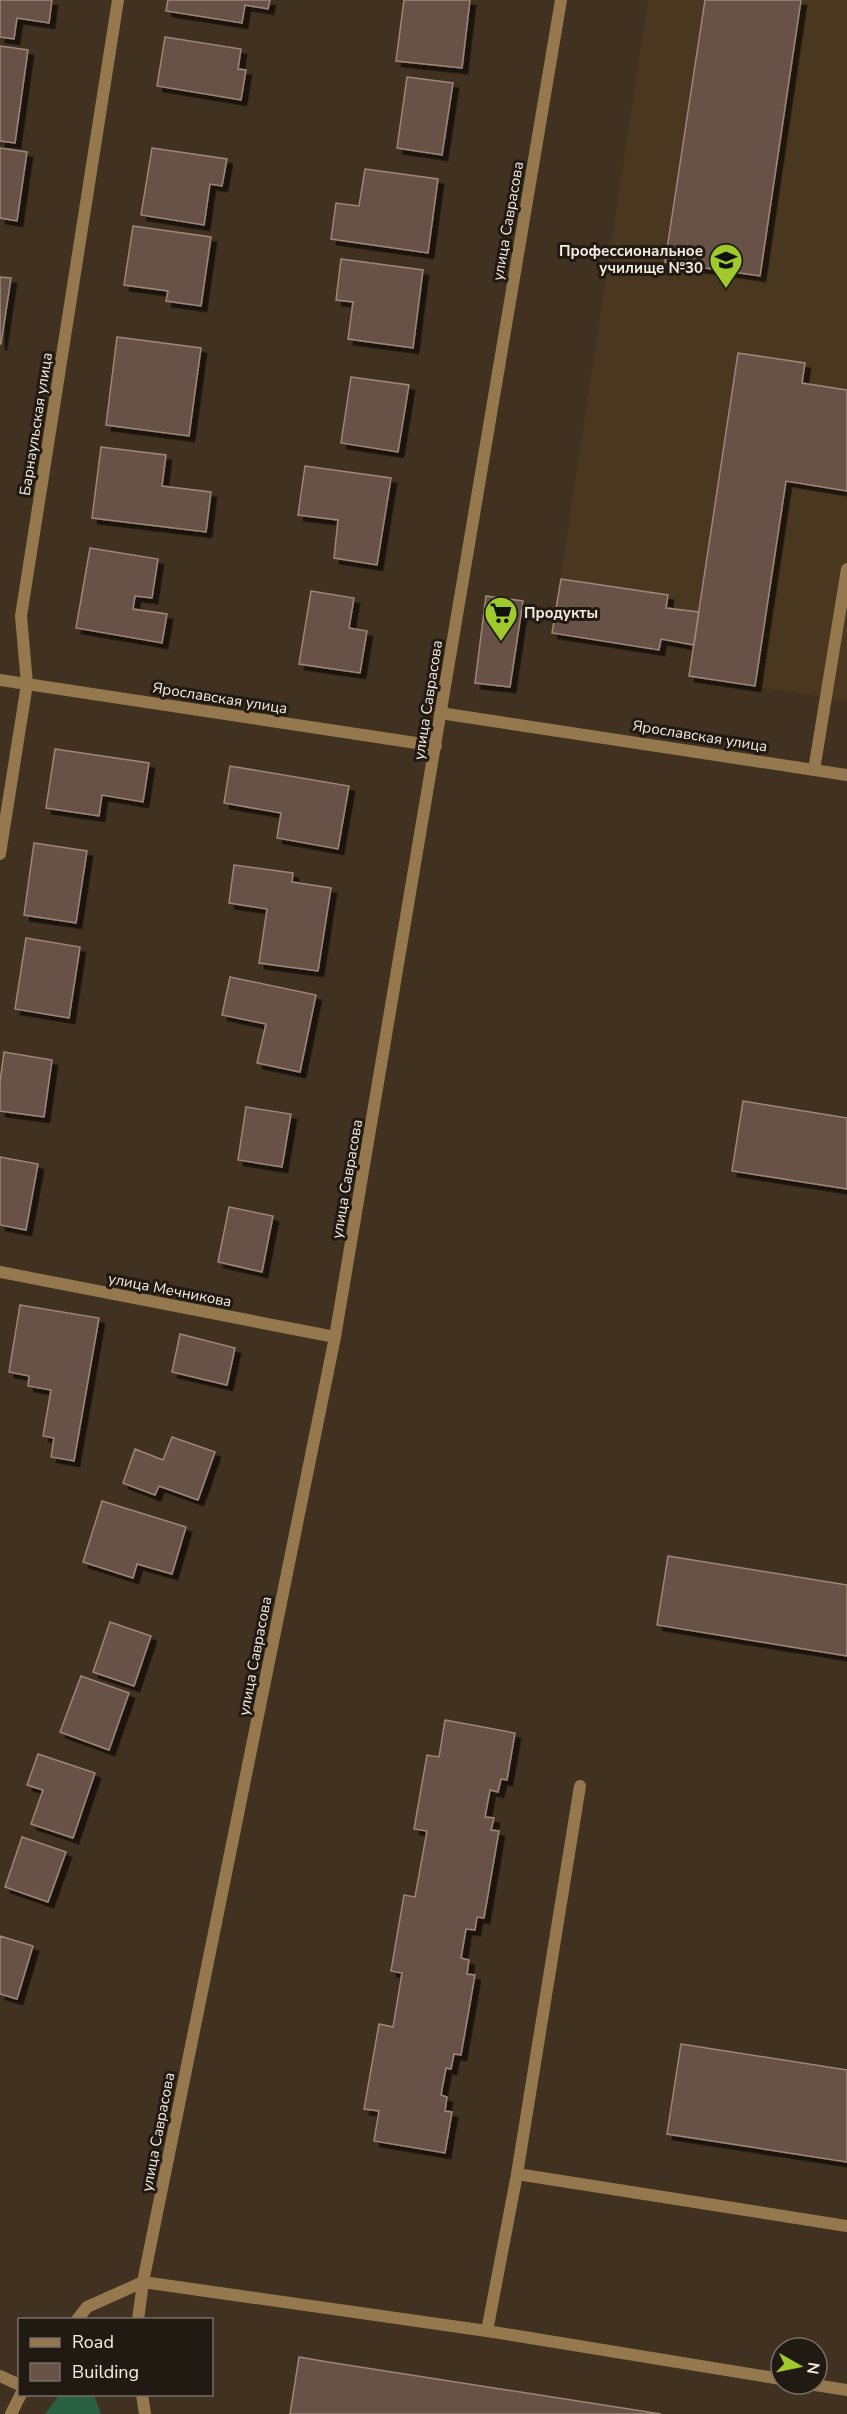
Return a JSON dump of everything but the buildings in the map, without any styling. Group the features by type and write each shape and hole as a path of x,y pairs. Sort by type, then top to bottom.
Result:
{"street":[{"name":"Барнаульская улица","path":"0,854 27,684 21,616 118,0"},
{"name":"улица Саврасова","path":"138,2318 143,2282 335,1337 561,0"},
{"path":"814,770 847,569"},
{"name":"Ярославская улица","path":"0,680 436,746"},
{"name":"Ярославская улица","path":"440,713 847,775"},
{"name":"улица Мечникова","path":"0,1272 335,1337"},
{"path":"487,2331 517,2174 580,1786"},
{"path":"517,2174 847,2226"},
{"path":"78,2318 87,2307 143,2282 487,2331 769,2377"},
{"path":"0,2376 18,2384"},
{"path":"829,2387 847,2390"},
{"path":"11,2414 20,2396"},
{"path":"142,2396 145,2414"}],"shaded area":[{"name":"Профессиональное училище №30","path":"648,0 847,0 847,701 689,676 693,645 661,639 659,650 552,634"}],"green space":[{"path":"58,2396 94,2396 101,2414 45,2414"}],"place":[{"name":"Профессиональное училище №30","path":"726,289"},
{"name":"Продукты","path":"501,642"}]}
